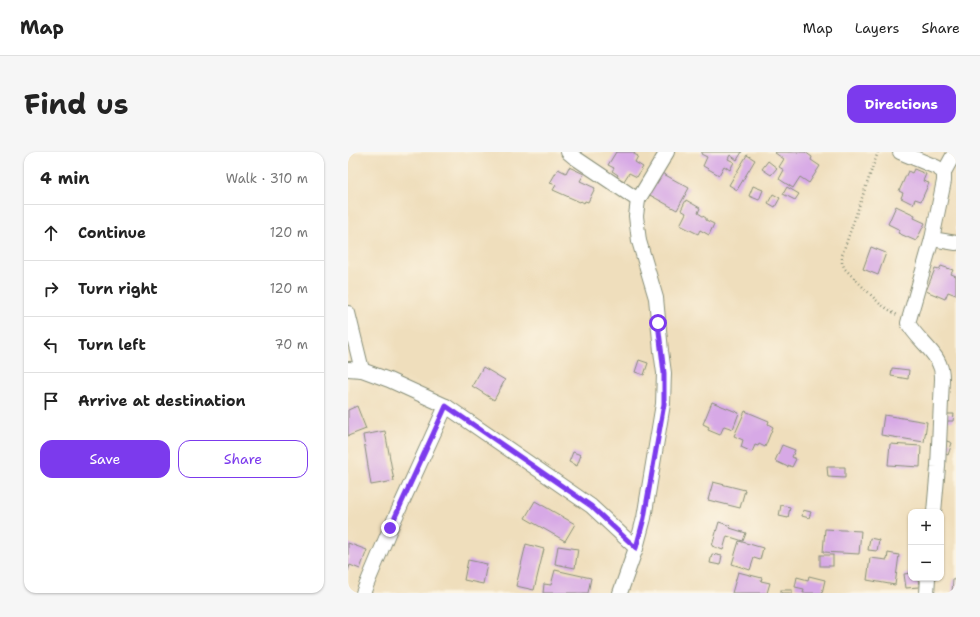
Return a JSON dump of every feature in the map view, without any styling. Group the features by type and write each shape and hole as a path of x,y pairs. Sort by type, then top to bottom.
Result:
{"street":[{"path":"568,152 574,158 638,200"},
{"path":"620,593 636,548 644,518 664,404 664,373 656,298 639,241 636,216 638,200 667,152"},
{"path":"900,152 930,164 944,172"},
{"path":"934,509 942,386 940,365 908,323 932,239 944,181 944,172 955,152"},
{"path":"932,239 956,243"},
{"path":"348,313 362,370"},
{"path":"348,369 362,370 389,380 446,406 591,506 636,548"},
{"path":"363,593 390,528 446,406"},
{"path":"927,593 928,581"}],"path":[{"path":"878,152 842,255 842,263 845,269 880,304 908,323"}],"building":[{"path":"616,152 635,152 634,154 638,156 635,162 643,167 637,177 629,173 624,181 617,177 618,175 612,171 614,168 608,165"},
{"path":"702,152 742,152 737,160 730,155 728,159 734,162 730,170 724,166 719,175 703,166 707,157 701,154"},
{"path":"805,152 812,157 811,160 820,166 809,183 800,177 793,188 779,179 784,170 779,167 784,159 775,153"},
{"path":"747,155 755,160 737,190 729,185"},
{"path":"768,161 777,168 771,175 762,169"},
{"path":"569,167 584,174 580,181 595,188 588,202 580,202 553,190 556,185 550,183 558,169 566,173"},
{"path":"914,169 926,174 923,181 929,183 921,201 915,199 913,204 901,198 903,193 899,191 908,171 912,173"},
{"path":"660,172 689,188 677,210 648,194"},
{"path":"753,186 763,190 759,200 749,196"},
{"path":"787,187 799,194 795,200 783,194"},
{"path":"773,194 780,198 775,207 768,203"},
{"path":"686,200 700,208 698,213 706,218 706,220 714,224 709,235 700,230 698,234 680,225 686,213 681,210"},
{"path":"896,206 915,215 914,218 925,223 916,241 898,233 900,230 888,224"},
{"path":"871,247 886,253 878,275 863,269"},
{"path":"941,266 953,270 951,274 956,276 956,295 948,292 945,299 926,291 935,269 939,270"},
{"path":"639,360 648,363 644,375 635,372"},
{"path":"483,367 505,380 494,400 472,386"},
{"path":"892,368 909,370 908,379 891,376"},
{"path":"712,402 739,413 733,429 724,426 720,435 708,430 709,427 703,424"},
{"path":"357,406 366,429 348,436 348,410"},
{"path":"745,411 769,421 768,424 773,427 765,447 759,444 758,446 755,445 752,452 741,447 743,440 734,436"},
{"path":"947,414 954,414 953,421 946,421"},
{"path":"884,415 927,422 924,442 881,435"},
{"path":"385,431 394,481 371,485 363,435"},
{"path":"947,441 952,443 948,455 943,453"},
{"path":"890,444 921,446 920,467 888,465"},
{"path":"782,445 795,450 792,457 796,459 792,467 788,465 788,467 775,461"},
{"path":"573,452 581,455 577,466 569,462"},
{"path":"827,467 845,467 845,478 828,477"},
{"path":"713,482 745,490 740,508 708,500"},
{"path":"535,501 575,524 565,541 525,518"},
{"path":"781,505 790,507 788,518 779,516"},
{"path":"803,510 811,512 809,518 802,516"},
{"path":"719,522 731,526 730,528 746,533 743,541 727,536 723,550 712,546"},
{"path":"825,529 861,531 859,554 823,552"},
{"path":"870,538 879,540 877,551 868,550"},
{"path":"739,541 763,548 760,560 754,558 750,570 732,564"},
{"path":"348,543 367,550 360,569 350,565 348,571"},
{"path":"526,544 544,549 534,590 516,586"},
{"path":"558,546 578,549 575,568 555,564"},
{"path":"888,553 899,555 895,585 867,580 870,558 887,560"},
{"path":"712,554 722,556 720,565 710,563"},
{"path":"820,555 833,555 833,566 820,566"},
{"path":"468,560 487,564 483,584 464,580"},
{"path":"555,570 591,578 588,593 543,593 544,584 551,585"},
{"path":"738,572 762,578 761,581 770,583 767,593 732,593"},
{"path":"908,573 908,581 918,581 919,587 906,588 904,574"},
{"path":"809,576 825,580 822,593 803,593 804,589 795,587 797,577 808,580"},
{"path":"953,579 956,579 956,593 952,593"},
{"path":"781,590 792,590 792,593 781,593"}],"route":[{"path":"390,528 446,406 591,506 636,548 644,518 664,404 664,373 658,323"}]}
